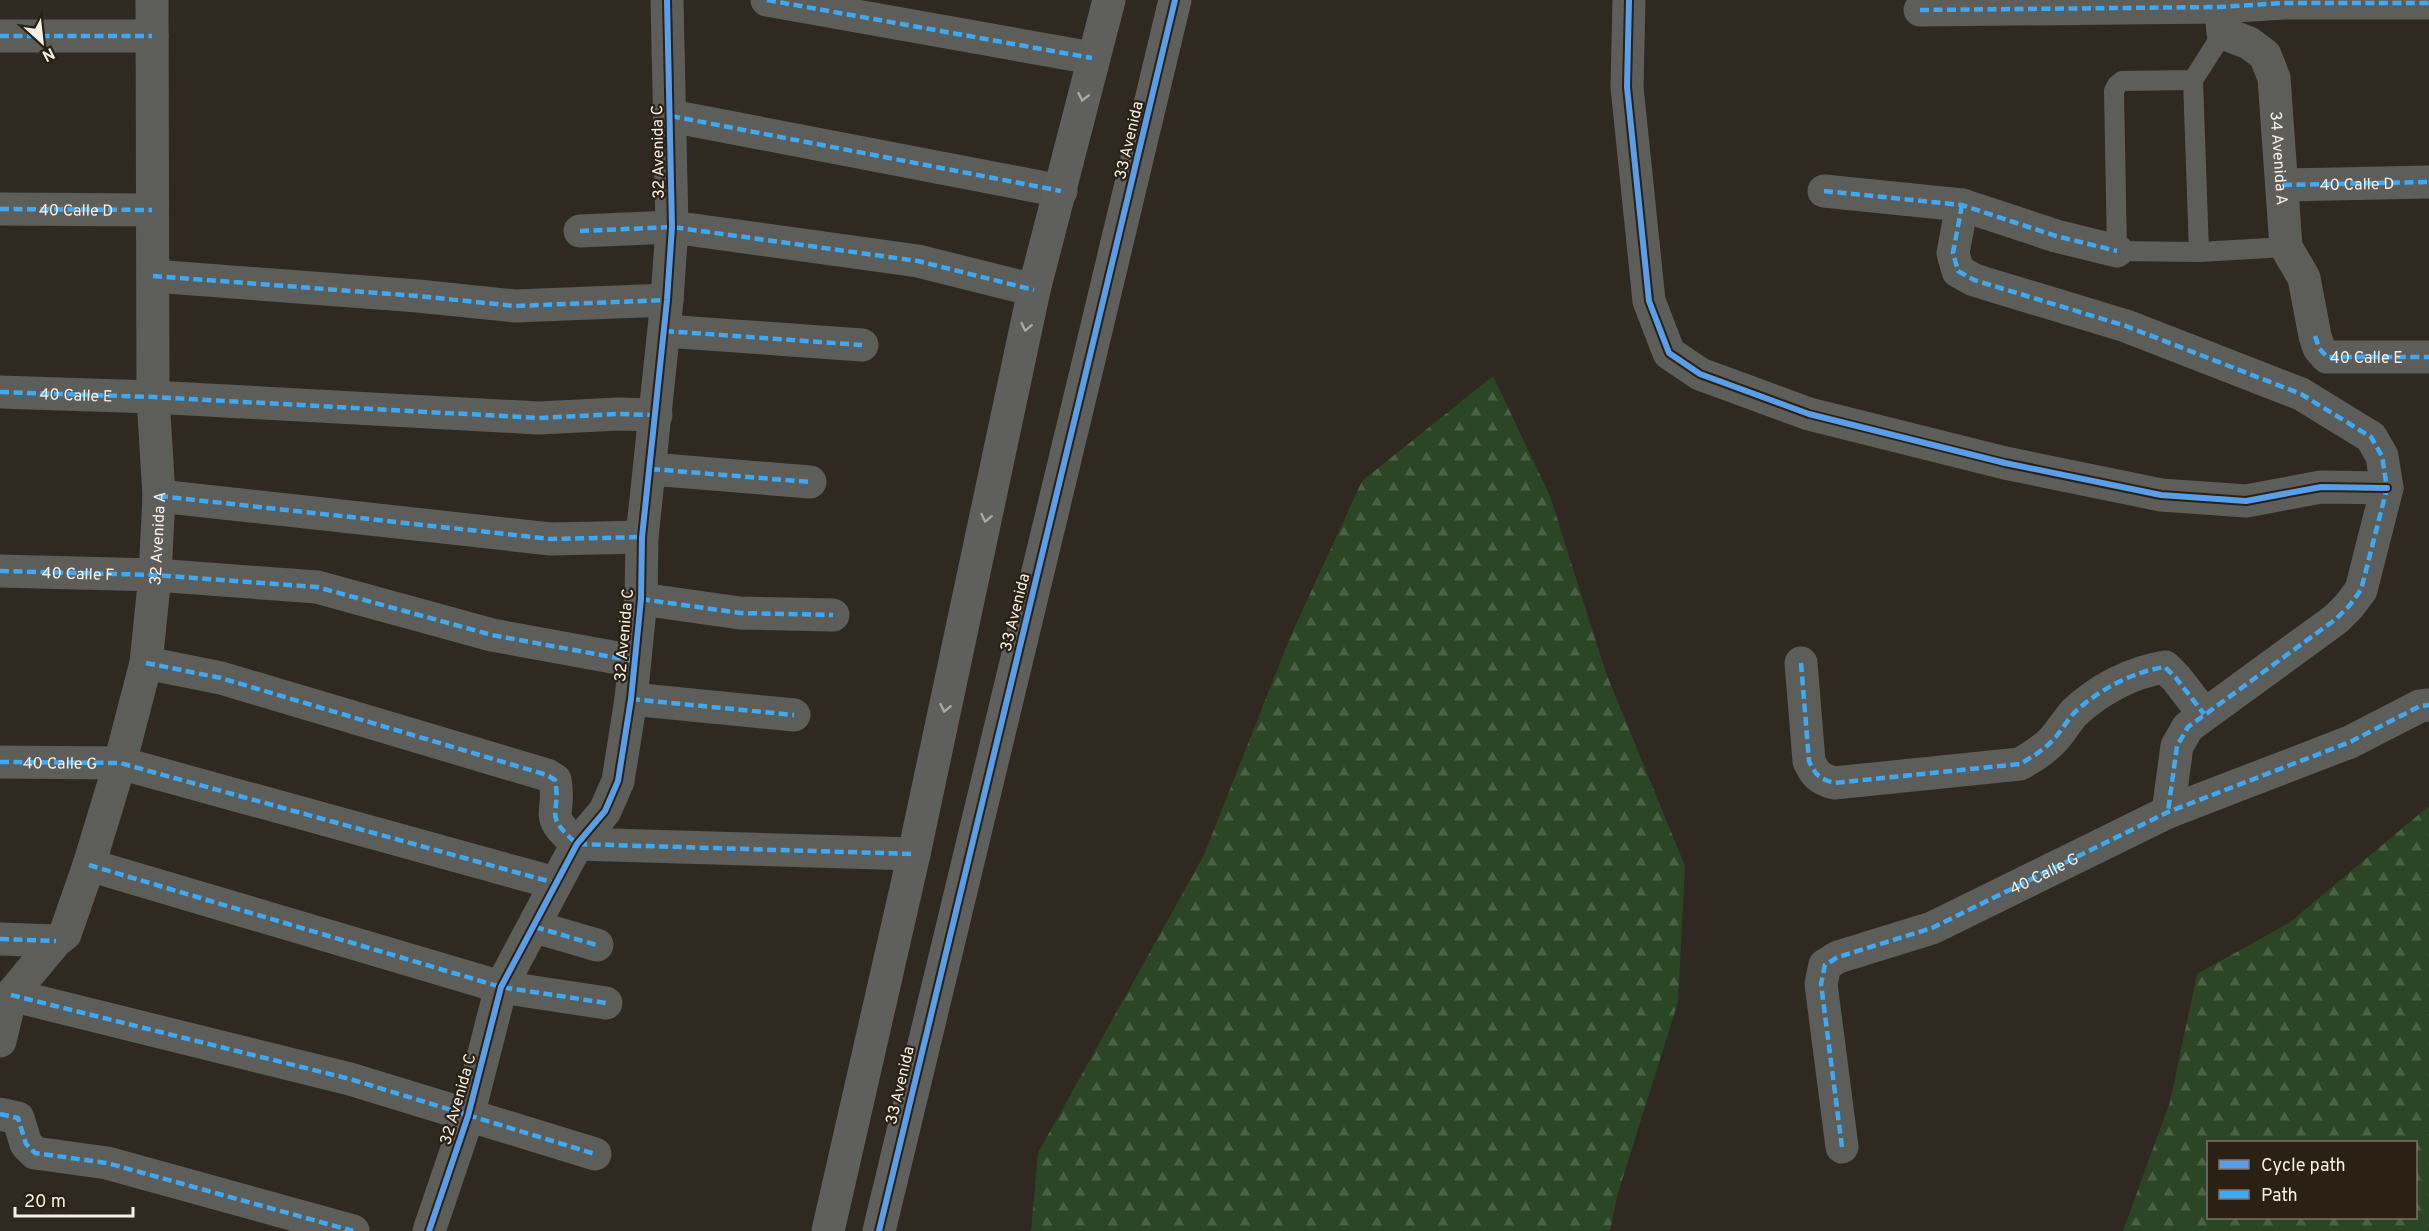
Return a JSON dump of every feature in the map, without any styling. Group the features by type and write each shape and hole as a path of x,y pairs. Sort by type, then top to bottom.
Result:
{"street":[{"name":"32 Avenida A","path":"0,1041 11,995 56,940 65,934 120,763 146,663 159,496 153,397 152,0"},
{"name":"32 Avenida C","path":"429,1231 468,1116 501,987 535,927 555,883 577,844 605,811 618,782 631,699 641,599 642,537 666,315 672,227 667,0"},
{"path":"767,0 1092,58"},
{"path":"828,1231 914,854 1034,290 1061,191 1092,58 1109,0"},
{"name":"33 Avenida","path":"879,1231 952,916 1089,368 1175,0"},
{"path":"1629,0 1627,87 1649,301 1669,353 1700,374 1809,414 2005,463 2161,495 2246,501 2321,487 2387,488"},
{"path":"1920,10 2221,13 2284,3 2429,3"},
{"name":"34 Avenida A","path":"2221,13 2249,43 2265,56 2274,78 2286,247 2304,278 2315,336"},
{"path":"0,36 152,36"},
{"path":"671,116 1061,191"},
{"name":"40 Calle D","path":"2283,185 2429,182"},
{"path":"1824,191 1962,206 2056,236 2117,251"},
{"path":"1962,206 1953,253 1958,271 1974,280 2126,326 2301,394 2371,437 2382,456 2387,488 2361,590 2336,619 2188,727 2177,746 2168,812"},
{"name":"40 Calle D","path":"0,209 152,210"},
{"path":"580,231 672,227 918,261 1034,290"},
{"path":"153,276 418,296 515,306 666,315 862,345"},
{"name":"40 Calle E","path":"2315,336 2319,348 2327,357 2429,357"},
{"name":"40 Calle E","path":"0,392 153,397 539,418 618,414 656,415"},
{"path":"651,469 810,482"},
{"path":"159,496 551,539 642,537"},
{"name":"40 Calle F","path":"0,571 154,575 317,587 492,635 634,661"},
{"path":"641,599 740,613 833,615"},
{"path":"146,663 221,678 547,775 555,780 554,814 557,825 577,844 914,854"},
{"path":"1801,663 1809,761 1821,780 1833,783 2020,764 2039,753 2074,714 2104,689 2147,670 2165,668 2176,678 2204,714"},
{"path":"631,699 794,715"},
{"name":"40 Calle G","path":"1842,1147 1821,984 1825,964 1838,957 1932,928 2168,812 2350,742 2420,706 2429,705"},
{"name":"40 Calle G","path":"0,762 120,763 555,883"},
{"path":"89,865 501,987 606,1003"},
{"path":"535,927 597,945"},
{"path":"0,939 56,940"},
{"path":"11,995 350,1079 595,1154"},
{"path":"0,1114 18,1118 26,1144 34,1153 107,1163 353,1231"}],"lane":[{"path":"2199,252 2193,80 2221,13"},
{"path":"2193,80 2122,81 2116,85 2114,91 2117,251 2199,252 2286,247"}],"green space":[{"path":"1493,376 1550,496 1606,673 1685,866 1678,1002 1618,1193 1610,1231 1031,1231 1038,1153 1204,855 1291,635 1362,481"},
{"path":"2429,806 2429,1231 2123,1231 2170,1102 2197,974 2289,923"}],"marked path":[{"path":"767,0 1092,58"},
{"path":"1920,10 2220,7 2284,3 2429,3"},
{"path":"0,36 152,36"},
{"path":"671,116 1061,191"},
{"path":"2283,185 2429,182"},
{"path":"1824,191 1962,205 2056,236 2117,251"},
{"path":"1962,205 1953,253 1958,271 1974,280 2126,326 2301,394 2371,437 2382,456 2387,488 2361,590 2336,619 2188,727 2177,746 2168,812"},
{"path":"0,209 152,210"},
{"path":"580,231 672,227 918,261 1034,290"},
{"path":"153,276 418,296 515,306 667,300"},
{"path":"665,331 862,345"},
{"path":"2315,336 2319,348 2327,357 2429,357"},
{"path":"0,392 153,397 539,418 618,414 656,415"},
{"path":"651,469 810,482"},
{"path":"159,496 551,539 642,537"},
{"path":"0,571 155,575 317,587 492,635 634,661"},
{"path":"641,599 740,613 833,615"},
{"path":"146,663 221,678 547,775 555,780 555,814 559,826 577,844 914,854"},
{"path":"1801,663 1809,761 1818,776 1834,783 2020,764 2050,743 2074,713 2094,697 2116,683 2153,669 2165,667 2204,714"},
{"path":"631,699 794,715"},
{"path":"1842,1147 1821,984 1825,965 1838,957 1932,928 2168,812 2350,742 2420,706 2429,705"},
{"path":"0,762 120,763 555,883"},
{"path":"89,865 501,987 606,1003"},
{"path":"535,927 597,945"},
{"path":"0,939 56,941"},
{"path":"11,995 350,1079 595,1154"},
{"path":"0,1114 18,1118 26,1144 35,1153 107,1163 353,1231"}],"cycle path":[{"path":"429,1231 468,1116 501,987 577,844 605,811 618,781 631,699 641,599 642,537 667,300 672,227 667,0"},
{"path":"879,1231 1175,0"},
{"path":"1629,0 1627,87 1649,301 1669,353 1700,374 1809,414 2005,463 2161,495 2246,501 2321,487 2387,488"}]}
